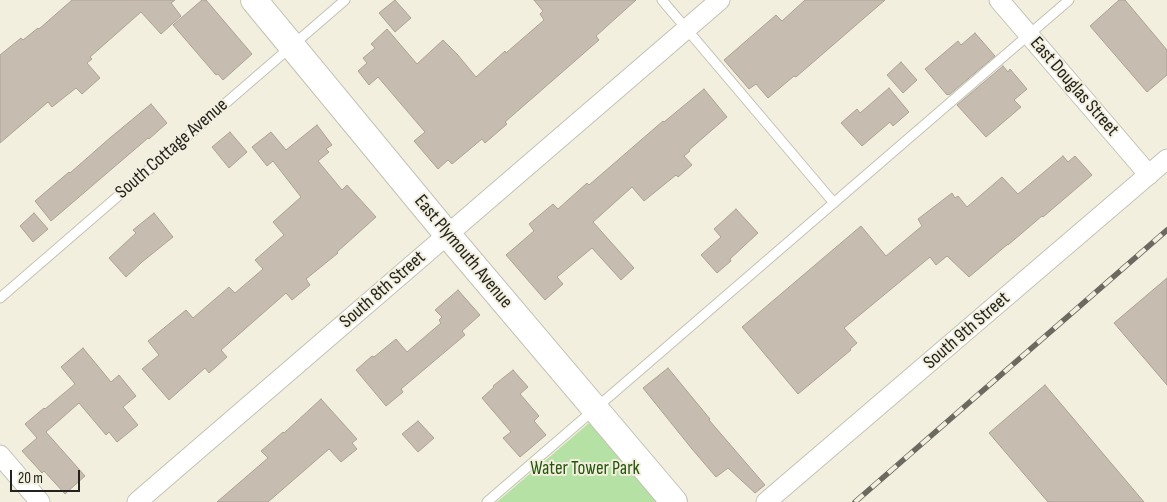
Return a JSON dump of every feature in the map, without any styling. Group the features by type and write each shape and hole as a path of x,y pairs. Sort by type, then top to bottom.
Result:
{"main road":[{"name":"East Plymouth Avenue","path":"254,0 447,234 674,502"}],"street":[{"name":"South 8th Street","path":"137,502 720,0"},
{"name":"East Douglas Street","path":"999,0 1149,175"},
{"name":"South 9th Street","path":"766,502 1167,159"},
{"path":"0,455 40,502"}],"lane":[{"name":"South Cottage Avenue","path":"0,298 345,0"},
{"path":"662,0 834,203"},
{"path":"487,502 1069,0"}],"green space":[{"name":"Water Tower Park","path":"589,423 658,502 497,502"}],"building":[{"path":"72,0 175,0 171,3 181,16 161,34 141,12 90,57 92,59 87,63 100,78 82,94 76,88 52,107 48,102 0,143 0,55 21,38 23,40 39,29"},
{"path":"202,0 206,0 252,54 223,80 218,74 216,75 173,25"},
{"path":"395,0 411,18 395,32 379,13"},
{"path":"534,0 636,0 596,36 599,40 505,122 507,124 485,143 482,139 452,164 448,160 438,169 414,141 425,132 378,77 369,85 358,71 367,63 363,58 375,48 371,44 387,29 417,64 443,40 476,77 544,20 540,14 543,11"},
{"path":"805,0 885,0 796,77 794,76 768,98 756,84 749,89 724,60 776,15 782,21"},
{"path":"1119,0 1125,0 1167,50 1167,75 1147,92 1090,26"},
{"path":"975,33 995,56 947,95 925,69 958,41 961,45"},
{"path":"901,62 917,80 903,93 887,75"},
{"path":"1003,66 1008,72 1010,69 1027,89 1014,100 1021,107 986,137 957,105"},
{"path":"889,88 909,112 893,126 890,122 862,146 841,123 857,109 860,113"},
{"path":"704,89 727,117 684,156 692,165 678,177 676,175 644,201 632,187 593,222 634,268 621,280 592,248 557,277 563,284 545,300 506,255 534,231 529,224 553,204 558,209 587,183 589,185 663,121"},
{"path":"151,104 167,123 51,221 35,201"},
{"path":"317,125 332,145 326,149 329,152 318,161 342,190 347,185 376,217 338,253 306,279 310,285 292,300 286,293 221,350 227,357 209,373 205,368 169,400 142,369 159,355 148,341 186,310 193,318 229,287 235,293 263,269 255,260 284,235 273,222 301,197 273,161 267,166 252,147 271,132 286,150"},
{"path":"230,132 247,152 229,168 212,147"},
{"path":"1063,156 1068,162 1075,156 1092,175 969,277 947,256 936,265 930,257 844,328 857,343 798,394 742,327 861,226 886,256 922,226 918,219 952,193 955,198 958,196 967,207 1002,177 1018,194"},
{"path":"736,209 758,233 717,273 701,255 721,237 714,229"},
{"path":"34,213 48,229 33,242 20,226"},
{"path":"154,213 173,237 126,277 109,258 136,233 133,230"},
{"path":"1167,278 1167,385 1114,323"},
{"path":"458,290 480,315 462,331 465,335 401,389 403,392 386,406 356,370 396,339 407,352 441,323 439,320 442,317 435,310"},
{"path":"83,348 111,382 119,375 136,396 123,407 138,425 117,442 109,432 106,435 79,403 46,432 85,476 65,494 22,451 37,438 25,424 75,384 61,367"},
{"path":"668,368 709,420 765,485 755,493 728,468 716,477 643,388"},
{"path":"513,370 528,387 520,394 539,416 534,421 546,435 520,457 503,438 511,432 482,398 493,386"},
{"path":"1045,385 1144,502 1048,502 989,433"},
{"path":"321,399 357,439 352,443 357,449 341,462 329,449 268,502 217,502 268,458 261,451"},
{"path":"418,421 434,438 418,452 402,434"}],"railway":[{"path":"855,502 1167,230"}]}
